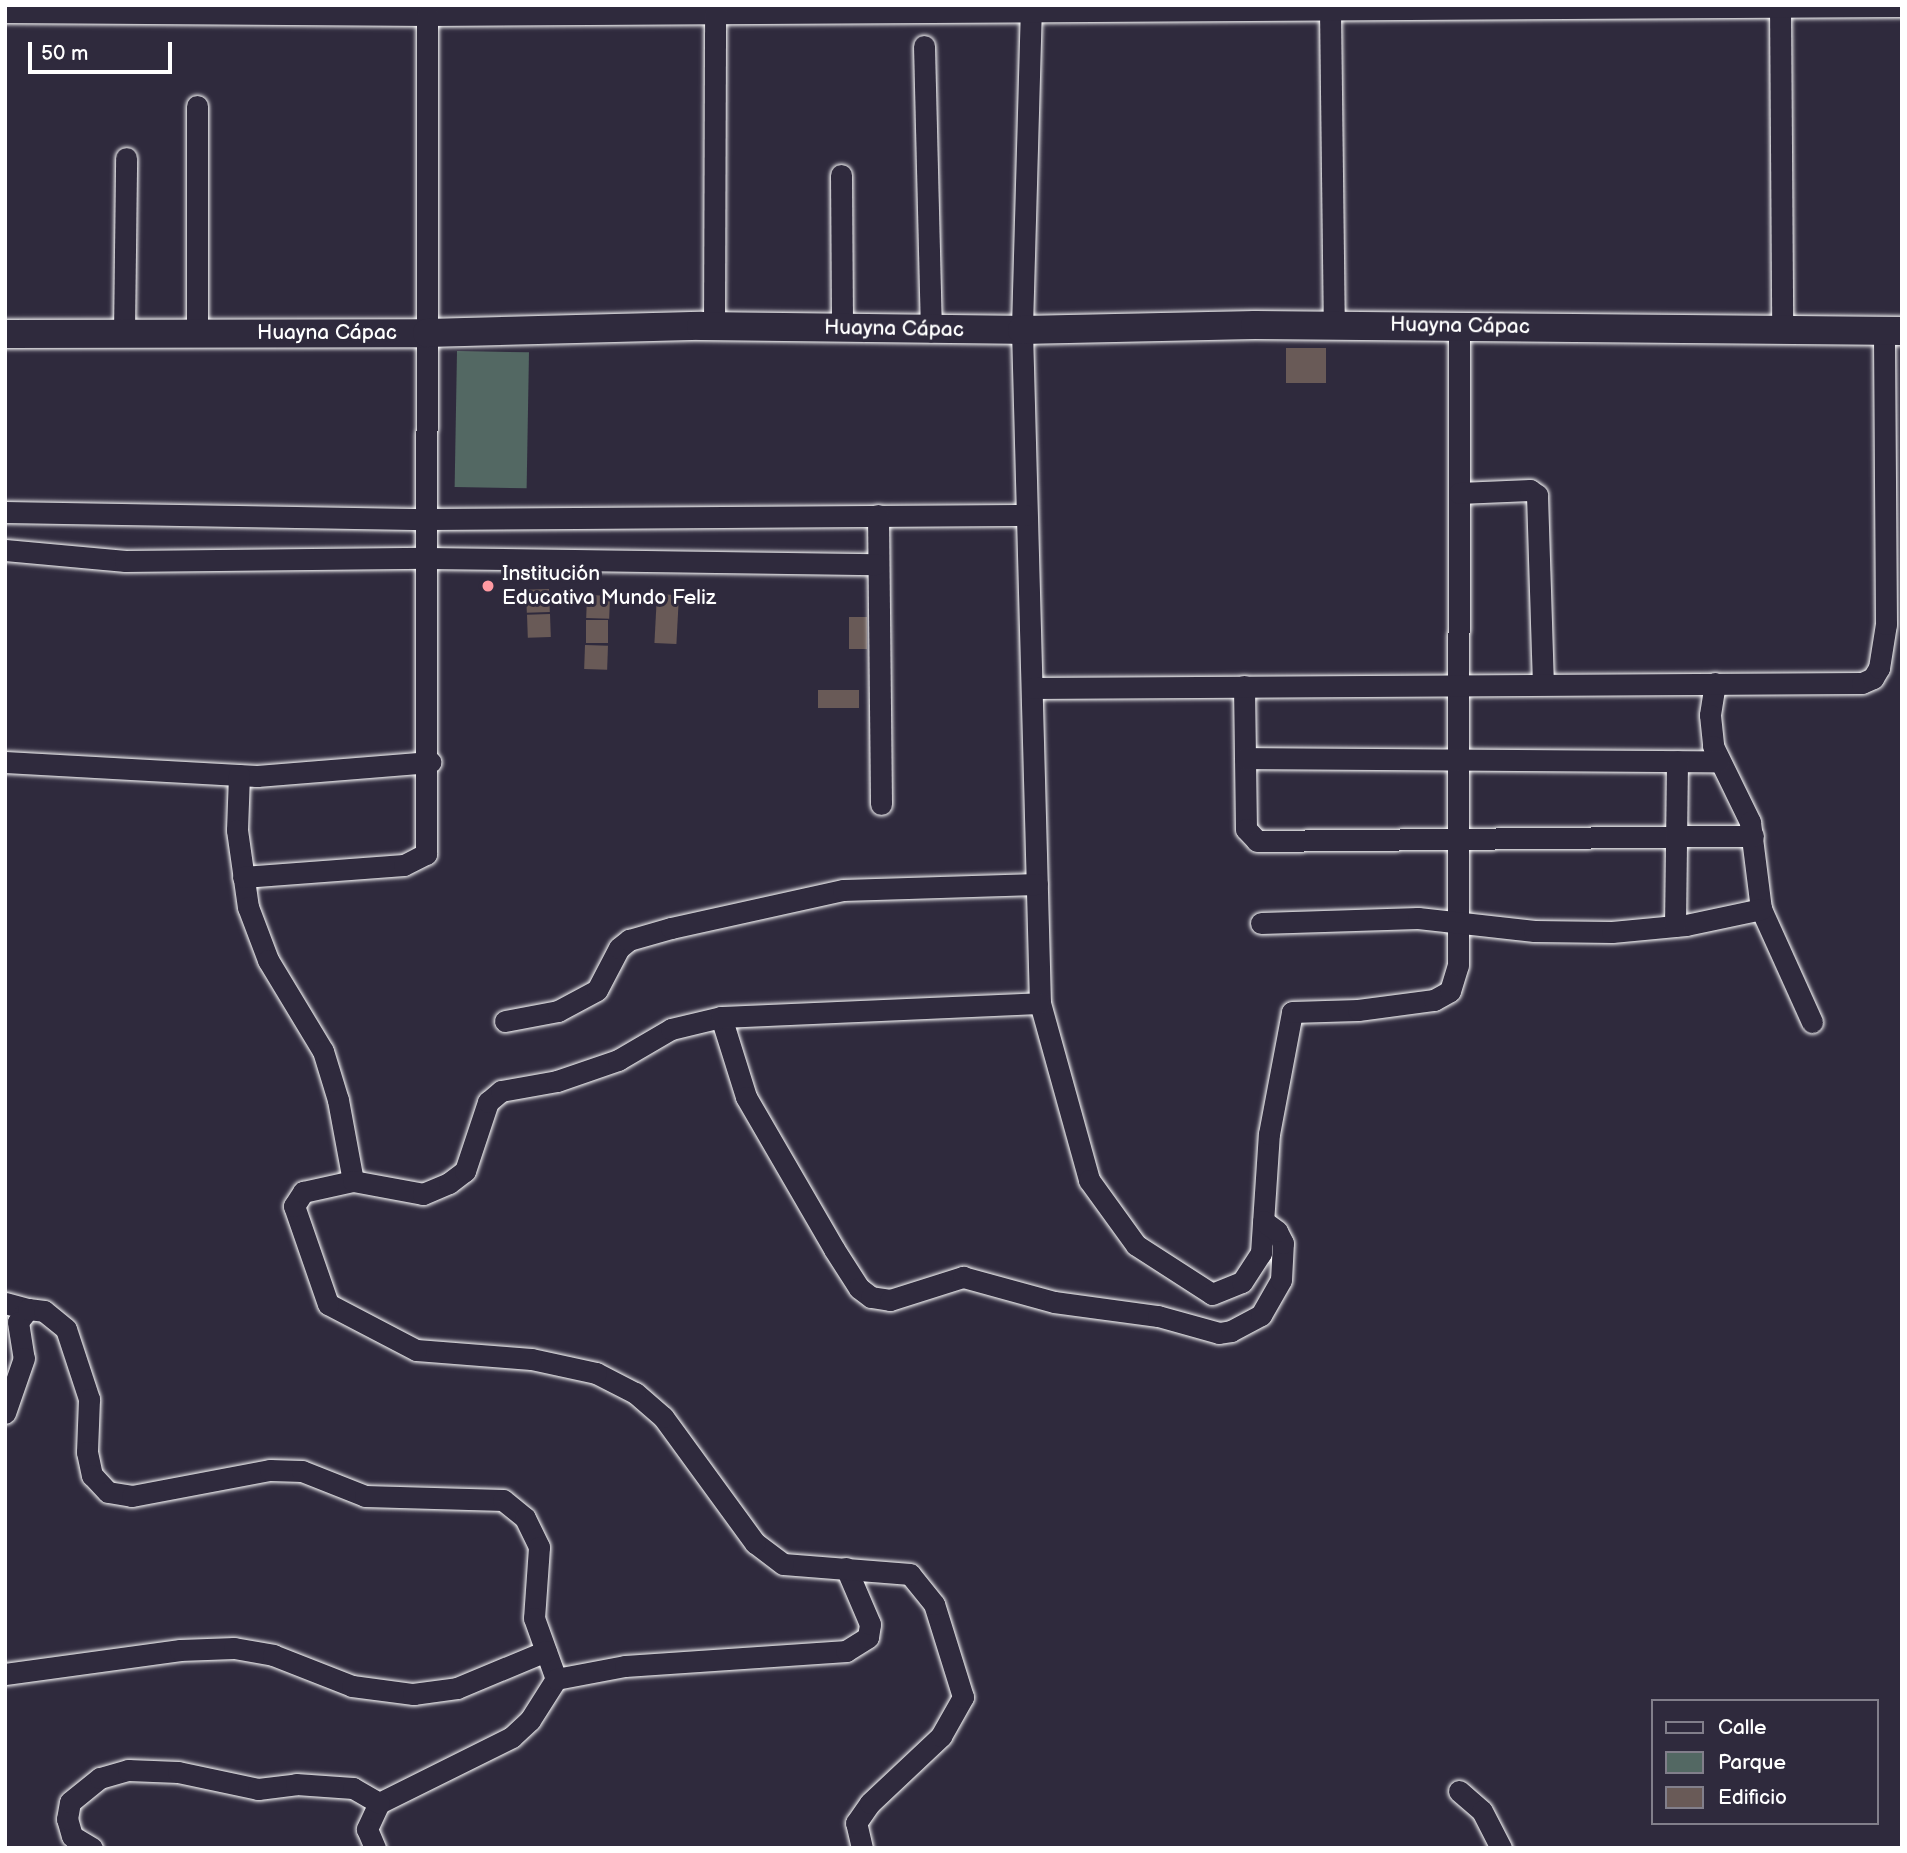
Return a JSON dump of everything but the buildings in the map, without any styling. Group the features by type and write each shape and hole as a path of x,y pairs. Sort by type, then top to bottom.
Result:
{"street":[{"path":"11,10 157,9 427,15 689,10 715,13 897,7 1238,6 1330,10 1902,6"},
{"path":"1780,6 1782,332"},
{"path":"1031,8 1022,330 1040,1003 1090,1180 1136,1245 1212,1294 1242,1282 1255,1269 1263,1221 1269,1134 1288,1018 1301,1009 1358,1010 1433,1000 1450,991 1458,965 1459,326"},
{"path":"1330,10 1334,325"},
{"path":"714,327 715,13"},
{"path":"243,877 418,861 426,854 430,762 427,15"},
{"path":"924,46 931,329"},
{"path":"197,106 197,333"},
{"path":"124,334 125,158"},
{"path":"841,175 842,328"},
{"name":"Huayna Cápac","path":"5,334 427,333 714,327 1022,330 1334,325 1782,332 1893,331"},
{"path":"1032,688 1862,683 1873,678 1879,668 1894,624 1893,331"},
{"path":"1459,493 1530,490 1537,495 1543,684"},
{"path":"5,512 427,519 1025,515"},
{"path":"878,516 876,564 881,804"},
{"path":"5,550 125,561 428,558 876,564"},
{"path":"1716,683 1710,715 1719,761 1745,808 1753,836 1761,909 1812,1022"},
{"path":"1244,686 1246,829 1257,841 1753,836"},
{"path":"1245,758 1459,757 1719,761"},
{"path":"1675,926 1677,761"},
{"path":"5,762 239,775 430,762"},
{"path":"239,775 237,830 243,877 259,940 323,1051 338,1100 353,1181"},
{"path":"505,1021 563,1009 602,985 619,948 629,940 683,925 843,890 1037,884"},
{"path":"1261,923 1458,920 1573,933 1675,926 1761,909"},
{"path":"862,1848 856,1823 870,1803 941,1735 962,1698 934,1604 909,1574 783,1564 755,1543 663,1417 635,1393 596,1373 531,1359 416,1350 328,1304 294,1206 303,1192 353,1181 423,1194 449,1183 465,1171 488,1102 501,1091 557,1082 618,1060 671,1029 721,1017 1040,1003"},
{"path":"721,1017 746,1097 853,1278 871,1297 890,1300 963,1276 1054,1302 1158,1316 1219,1333 1231,1331 1261,1315 1281,1280 1283,1243 1277,1231 1263,1221"},
{"path":"5,1303 44,1311 66,1329 89,1399 87,1452 92,1475 108,1492 132,1496 281,1470 302,1471 365,1496 503,1500 525,1518 539,1547 534,1618 556,1679"},
{"path":"5,1413 24,1358 18,1322 28,1309"},
{"path":"375,1848 368,1829 379,1803 512,1737 530,1720 556,1679 625,1666 846,1651 868,1637 870,1624 846,1568"},
{"path":"5,1674 180,1650 234,1648 273,1656 352,1686 413,1694 457,1688 546,1651"},
{"path":"92,1848 72,1836 67,1819 69,1802 100,1778 128,1770 178,1772 258,1790 296,1784 353,1788 379,1803"},
{"path":"1460,1791 1482,1811 1501,1848"}],"green space":[{"path":"457,351 529,352 527,488 455,487"}],"place":[{"name":"Institución Educativa Mundo Feliz","path":"488,586"}]}
